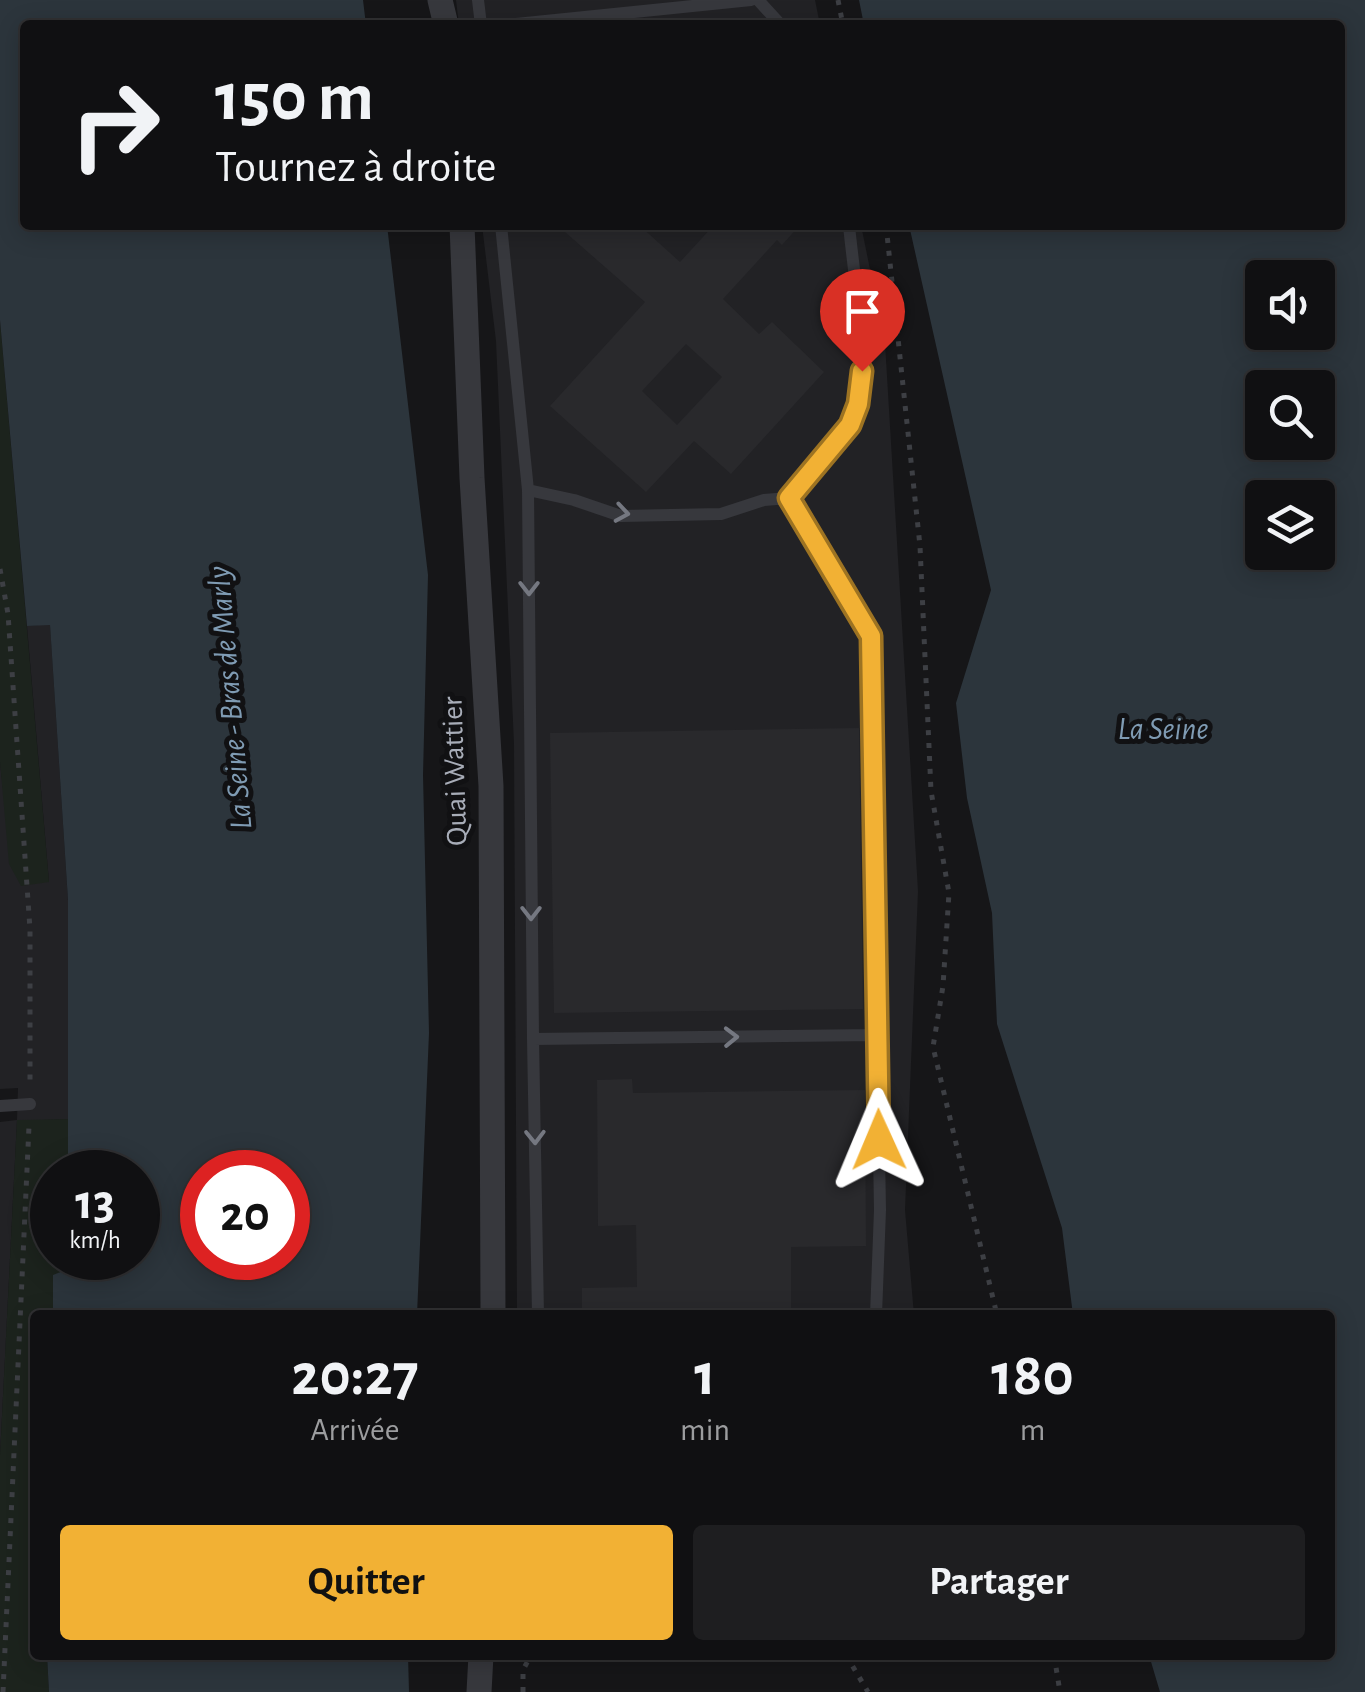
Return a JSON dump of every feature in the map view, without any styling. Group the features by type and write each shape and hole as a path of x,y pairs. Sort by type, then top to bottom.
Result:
{"street":[{"name":"Quai Wattier","path":"462,230 490,786 494,1310"},
{"path":"479,1692 481,1660"}],"lane":[{"path":"557,20 755,0 776,20"},
{"path":"502,230 528,490 538,1310"},
{"path":"528,490 621,516 721,514 764,500 789,498 850,425 858,404 862,371 849,230"},
{"path":"789,498 871,636 880,1210 876,1310"},
{"path":"532,1040 877,1035"},
{"path":"0,1106 30,1104"}],"path":[{"path":"887,230 920,546 930,791 948,893 943,986 932,1047 996,1310"},
{"path":"0,569 8,614 30,928 30,1104 3,1692"},
{"path":"523,1692 529,1660"},
{"path":"849,1660 868,1692"},
{"path":"1055,1660 1060,1692"}],"shaded area":[{"path":"456,0 815,0 819,20 458,20"},
{"path":"483,230 862,230 885,343 918,891 905,1210 914,1310 517,1310 514,744 496,341"},
{"path":"0,320 49,882 21,886 9,864 0,762"},
{"path":"50,624 68,900 70,1119 17,1121 0,1456 0,1122 17,1120 18,1088 0,1089 0,762 4,798 49,882 27,626"},
{"path":"70,1119 69,1150 30,1150 30,1280 53,1280 53,1310 30,1310 30,1660 47,1660 49,1692 0,1692 0,1456 17,1120"}],"water":[{"name":"La Seine - Bras de Marly","path":"0,0 363,0 365,20 20,20 20,230 388,230 428,575 423,775 429,1033 417,1310 53,1310 53,1280 160,1280 160,1150 68,1150 68,900 50,625 27,626 0,320"},
{"name":"La Seine","path":"859,0 1365,0 1365,1692 1160,1692 1150,1660 1335,1660 1335,1310 1072,1310 1062,1228 997,1024 992,913 967,798 956,703 991,590 910,230 1345,230 1345,20 863,20"},
{"path":"47,1660 408,1660 409,1692 49,1692"}],"building":[{"path":"563,230 645,230 680,262 709,230 796,230 782,245 777,240 723,299 759,334 772,322 824,372 731,474 694,441 646,492 550,406 645,302","holes":["686,344 722,377 677,425 642,391"]},
{"path":"859,728 863,1009 554,1013 550,733"},
{"path":"632,1079 633,1093 865,1090 866,1246 791,1247 791,1310 582,1310 582,1288 637,1287 636,1225 598,1226 597,1080"}],"route":[{"path":"862,371 858,404 850,425 789,498 871,636 879,1140"}]}
